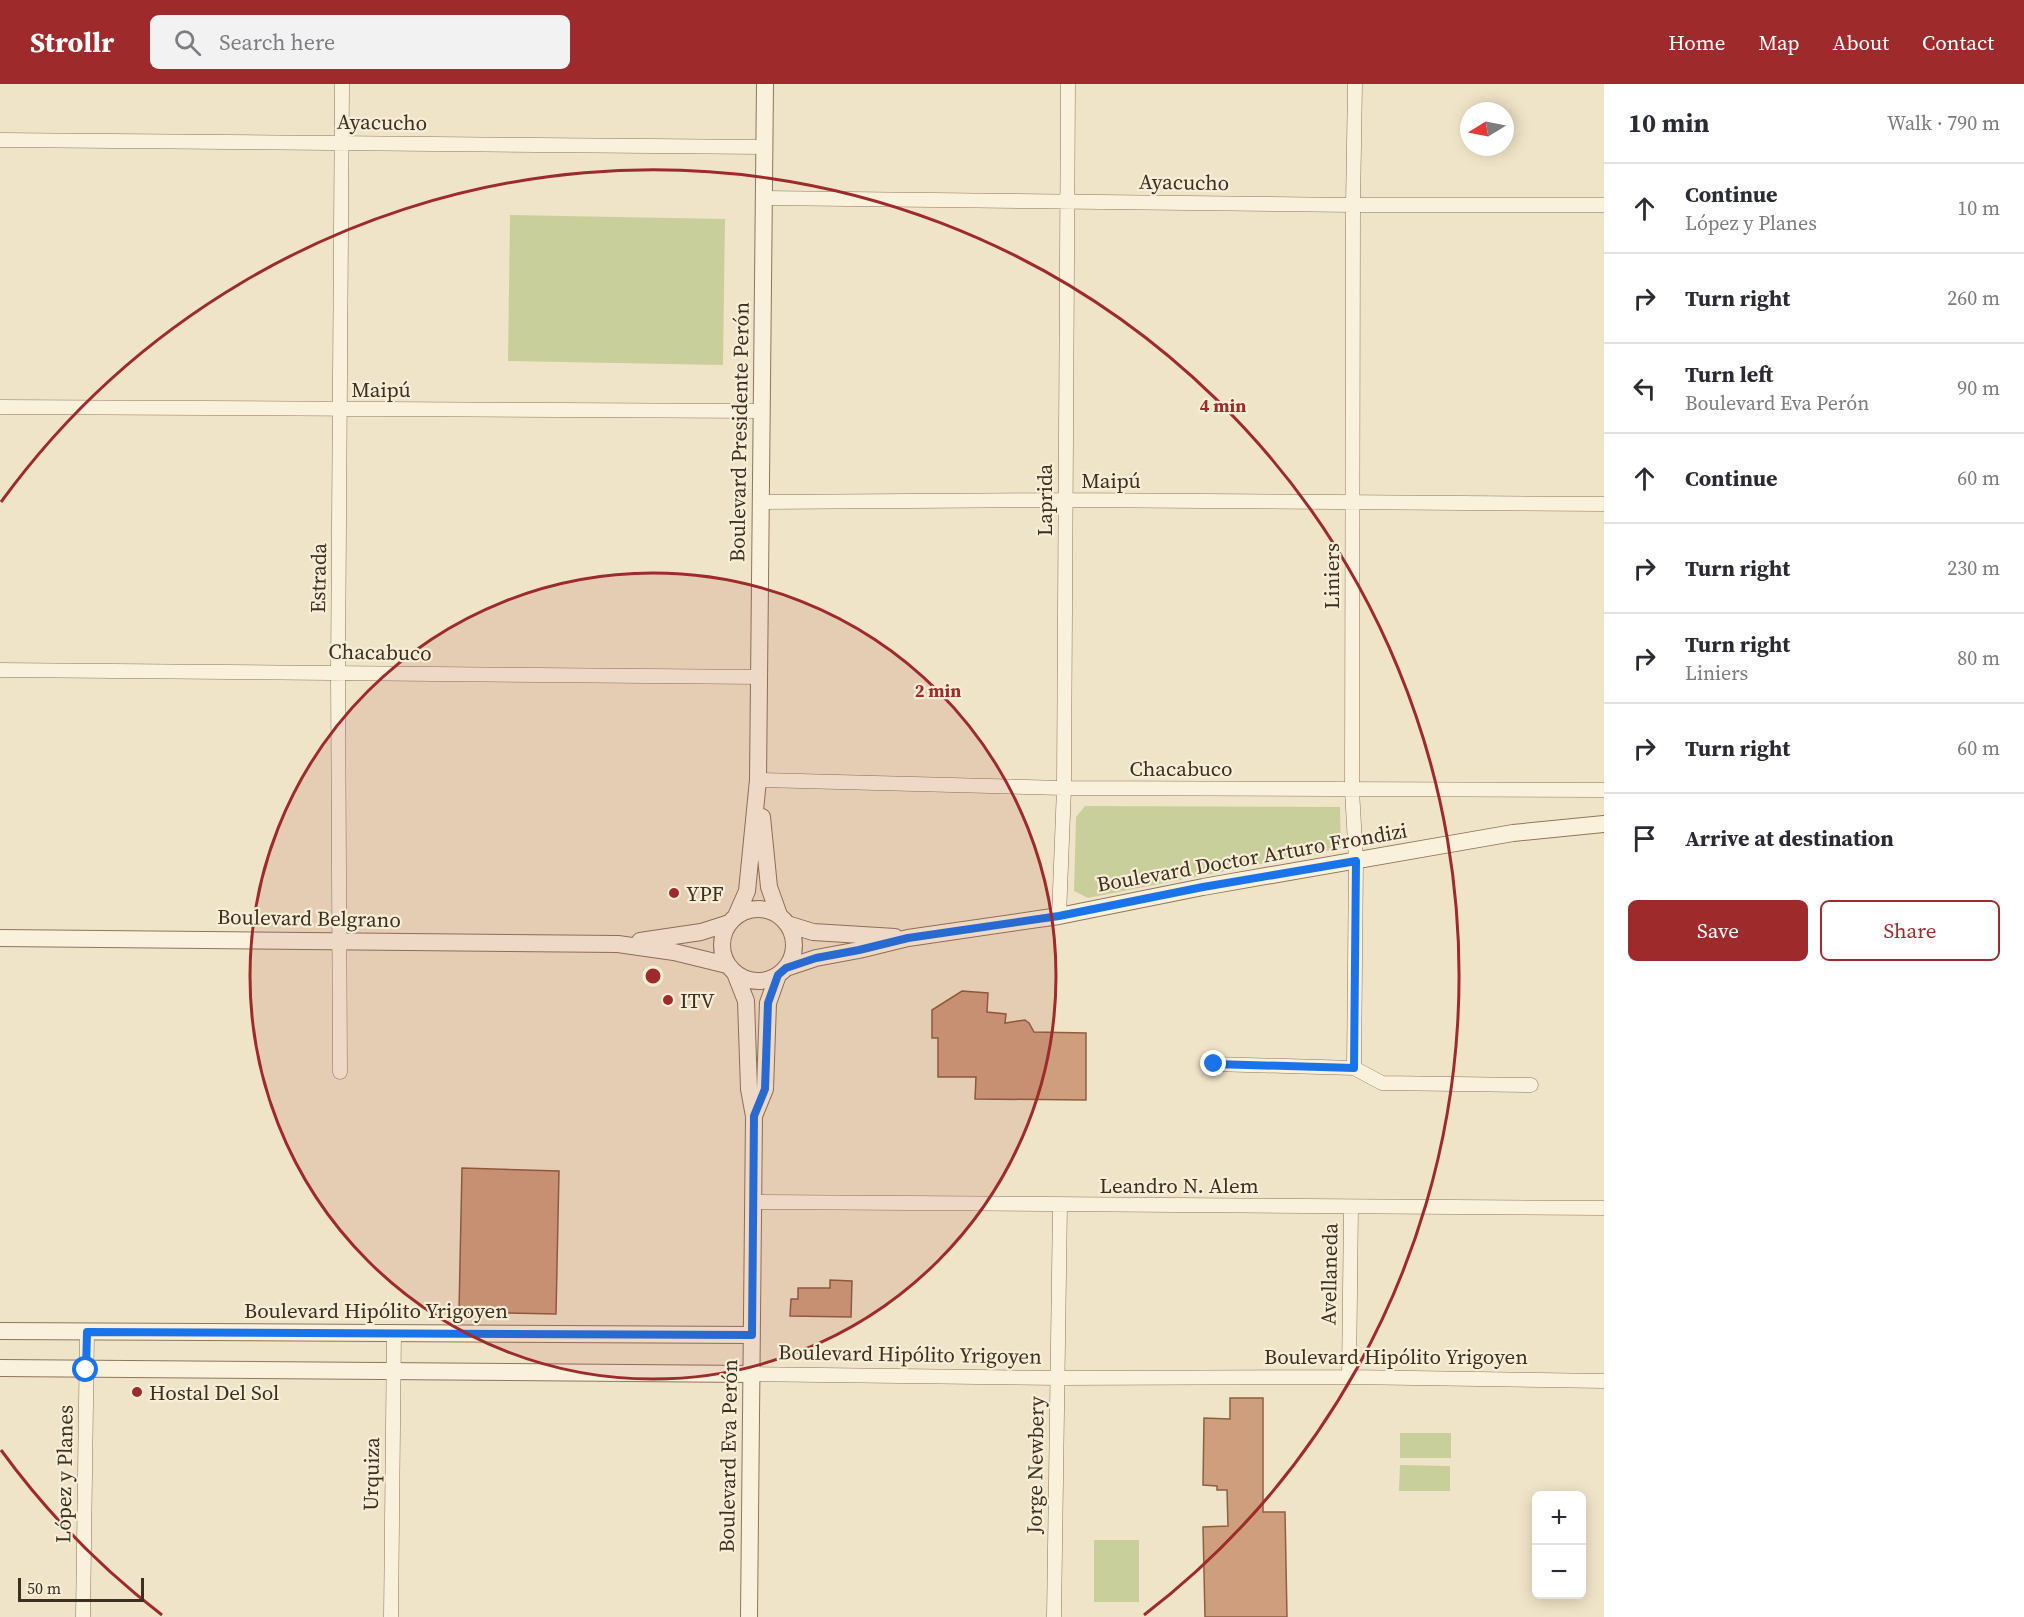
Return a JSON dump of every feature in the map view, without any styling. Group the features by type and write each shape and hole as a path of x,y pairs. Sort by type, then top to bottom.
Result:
{"street":[{"name":"Estrada","path":"340,1072 338,673 342,84"},
{"name":"Boulevard Presidente Perón","path":"754,1116 749,1089 746,1001 723,954 722,943 747,891 758,780 765,84"},
{"name":"Laprida","path":"1059,916 1064,788 1068,84"},
{"name":"Liniers","path":"1354,1068 1356,861 1352,790 1355,84"},
{"name":"Ayacucho","path":"0,140 764,147"},
{"name":"Ayacucho","path":"764,198 1353,205 1604,205"},
{"name":"Maipú","path":"0,406 762,411"},
{"name":"Maipú","path":"761,502 1065,500 1604,504"},
{"name":"Chacabuco","path":"0,670 760,677"},
{"name":"Boulevard Presidente Perón","path":"754,1116 765,1089 768,1003 782,972 792,958 794,946 793,934 783,919 769,887 758,780"},
{"name":"Chacabuco","path":"758,780 1064,788 1604,790"},
{"name":"Boulevard Doctor Arturo Frondizi","path":"782,972 816,958 908,938 1059,916 1203,887 1513,833 1604,824"},
{"path":"732,919 746,910 756,908 768,910 783,919"},
{"name":"Boulevard Belgrano","path":"618,944 701,932 732,919"},
{"name":"Boulevard Doctor Arturo Frondizi","path":"783,919 813,932 908,938"},
{"name":"Boulevard Belgrano","path":"0,938 618,944 674,952 731,969"},
{"path":"731,969 745,979 756,981 767,980 782,972"},
{"path":"1214,1064 1354,1068 1382,1083 1531,1085"},
{"name":"Boulevard Eva Perón","path":"749,1617 754,1116"},
{"name":"Leandro N. Alem","path":"754,1202 1604,1208"},
{"name":"Jorge Newbery","path":"1054,1617 1060,1205"},
{"name":"Avellaneda","path":"1349,1377 1351,1207"},
{"name":"Boulevard Hipólito Yrigoyen","path":"0,1331 752,1335"},
{"name":"López y Planes","path":"83,1617 87,1332"},
{"name":"Urquiza","path":"391,1617 394,1332"},
{"name":"Boulevard Hipólito Yrigoyen","path":"0,1368 1058,1378 1349,1377 1604,1381"}],"green space":[{"path":"510,215 725,219 723,365 508,361"},
{"path":"1085,806 1340,807 1341,848 1088,898 1074,891 1076,817"},
{"path":"1400,1433 1451,1433 1451,1458 1400,1458"},
{"path":"1400,1465 1450,1466 1450,1491 1399,1491"},
{"path":"1094,1540 1139,1540 1139,1602 1094,1602"}],"building":[{"path":"962,991 988,993 987,1012 1006,1014 1005,1023 1025,1020 1034,1032 1086,1033 1086,1100 975,1099 976,1077 938,1077 938,1038 932,1038 932,1010"},
{"path":"462,1168 559,1171 556,1314 459,1312"},
{"path":"830,1280 852,1281 851,1317 790,1316 791,1299 798,1299 798,1288 830,1288"},
{"path":"1230,1398 1263,1398 1263,1512 1285,1512 1287,1617 1205,1617 1203,1527 1228,1526 1227,1490 1217,1490 1217,1486 1203,1485 1204,1418 1230,1419"}],"place":[{"name":"YPF","path":"674,893"},
{"name":"ITV","path":"668,1000"},
{"name":"Hostal Del Sol","path":"137,1392"}],"route":[{"path":"86,1370 87,1332 752,1335 754,1116 765,1089 768,1003 778,975 786,968 816,958 908,938 1059,916 1203,887 1356,861 1354,1068 1214,1064"}]}
